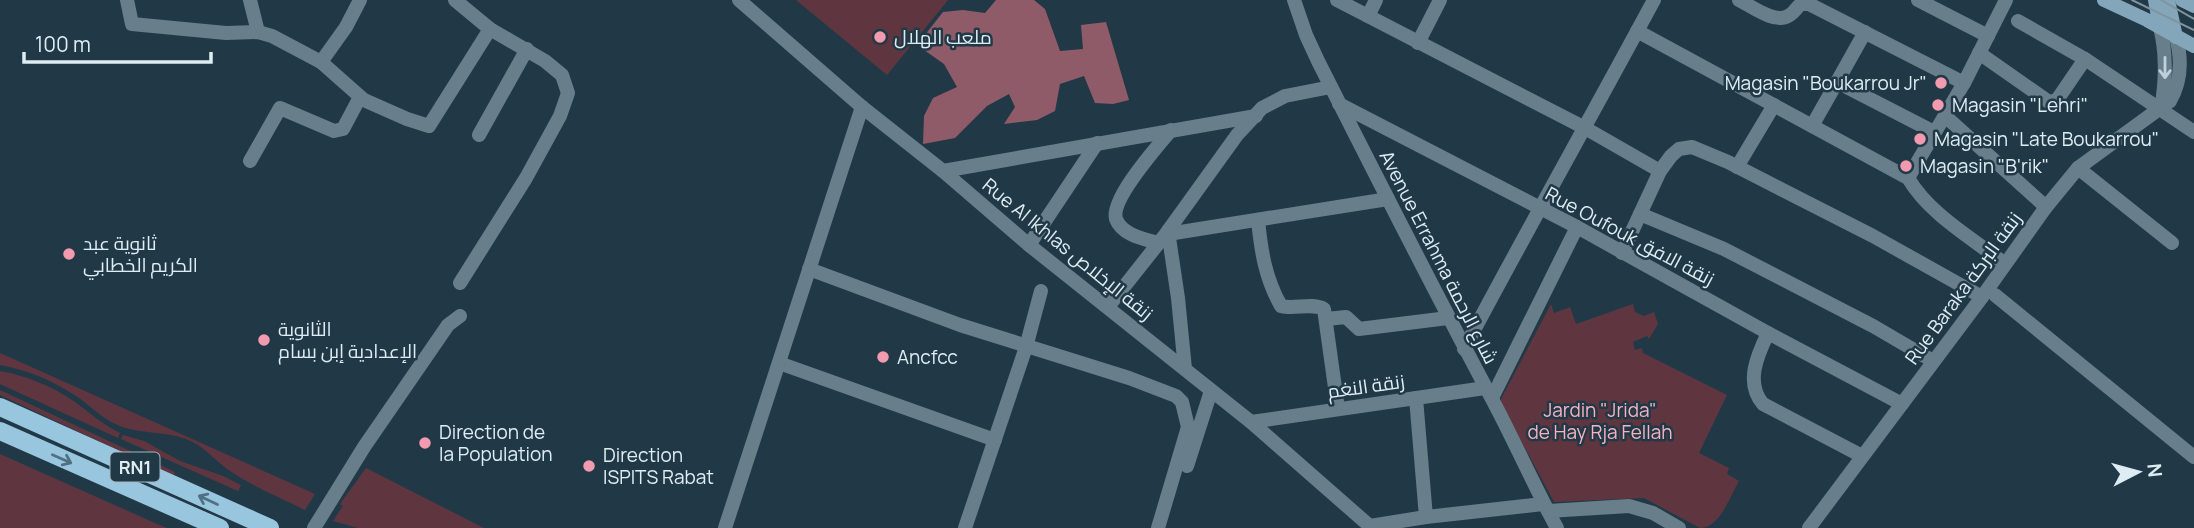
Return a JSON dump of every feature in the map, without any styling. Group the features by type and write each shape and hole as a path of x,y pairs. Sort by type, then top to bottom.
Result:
{"main road":[{"path":"2104,0 2194,46"},
{"path":"2155,0 2160,27"},
{"path":"2168,0 2176,37"},
{"path":"2182,0 2194,6"},
{"name":"RN1","path":"0,407 270,528"},
{"name":"RN1","path":"0,431 219,528"}],"street":[{"path":"127,0 132,24 226,33 258,32 272,36 321,62 360,97 429,126 490,29"},
{"path":"250,0 258,32"},
{"path":"321,62 346,27 360,0"},
{"path":"455,0 490,29 545,61 562,75 568,93 560,116 526,178 460,283"},
{"name":"Rue Al Ikhlas زنقة الإخلاص","path":"739,0 862,107 943,171 1029,245 1251,422 1371,527"},
{"name":"Avenue Errahma شارع الرحمة","path":"1294,0 1306,35 1339,104 1557,528"},
{"path":"1337,0 1585,128 1660,171"},
{"path":"1368,16 1376,0"},
{"path":"1418,43 1440,0"},
{"path":"1464,349 1654,0"},
{"path":"1739,0 1779,18 1790,16 1804,3 1826,5 1865,32 1964,83"},
{"path":"1918,0 1988,36"},
{"path":"1908,178 1964,83 2006,0"},
{"path":"2018,21 2085,59 2194,132"},
{"path":"2160,27 2165,62 2161,109"},
{"path":"1637,31 1908,178 1915,190 1934,209 2005,264"},
{"path":"1812,126 1865,32"},
{"name":"Rue Baraka زنقة البركة","path":"1809,528 1933,361 1988,296 2005,264 2078,168 2161,109 2173,96 2180,67 2176,37"},
{"path":"479,135 527,49"},
{"path":"1979,53 2049,102 2057,100 2085,59"},
{"path":"1837,82 1934,132"},
{"path":"1108,307 1165,236 1237,135 1262,108 1284,96 1331,87"},
{"path":"250,161 280,107 334,131 340,131 360,97"},
{"name":"Rue Oufouk زنقة الافق","path":"1339,104 1577,228 1902,404"},
{"path":"1737,167 1774,105"},
{"path":"725,528 862,107"},
{"path":"943,171 1256,116"},
{"path":"1945,116 2046,207"},
{"path":"1171,130 1117,205 1116,218 1124,229 1137,236 1165,236 1388,200"},
{"path":"1029,245 1097,143"},
{"path":"1622,253 1660,171 1671,156 1686,147 1703,151 1988,296 2194,457"},
{"path":"2078,168 2172,243"},
{"path":"1640,214 1724,249 1873,326 1933,361"},
{"path":"1258,220 1268,281 1280,306 1322,307 1326,319 1338,410"},
{"path":"1488,393 1577,228"},
{"path":"1165,236 1185,369"},
{"path":"809,269 903,305 1026,347 1129,378 1176,396 1182,402 1188,427 1158,528"},
{"path":"965,528 1026,347 1041,291"},
{"path":"314,528 364,447 448,325 460,316"},
{"path":"1326,319 1346,317 1357,328 1362,328 1448,318"},
{"path":"1768,333 1759,351 1753,374 1753,388 1758,398 1763,404 1862,456"},
{"path":"779,363 995,440"},
{"path":"1166,528 1211,391"},
{"name":"زنقة النغم","path":"1251,422 1416,398 1488,393"},
{"path":"1416,398 1426,517"},
{"path":"1371,527 1426,517 1545,507 1629,506 1642,508 1679,528"}],"green space":[{"name":"ملعب الهلال","path":"796,0 948,0 887,75"},
{"name":"Jardin \"Jrida\" de Hay Rja Fellah","path":"1551,304 1554,313 1570,307 1576,324 1633,304 1635,312 1644,316 1654,312 1658,324 1649,339 1647,336 1633,342 1635,350 1642,348 1643,353 1727,395 1699,453 1729,468 1727,474 1739,481 1724,510 1713,523 1700,528 1644,498 1554,502 1500,401"},
{"path":"0,353 315,494 305,510 227,469 193,442 177,436 122,427 51,381 0,365"},
{"path":"0,371 30,379 57,391 120,433 118,438 0,384"},
{"path":"0,390 175,472 173,476 0,395"},
{"path":"123,435 144,441 180,461 241,485 238,491 121,439"},
{"path":"0,454 155,523 167,528 0,528"},
{"path":"366,468 484,528 358,528 333,521 343,506 340,504"}],"shaded area":[{"path":"996,0 1034,0 1045,9 1060,51 1083,49 1081,25 1106,22 1129,100 1113,104 1095,103 1084,76 1060,84 1055,111 1037,120 1004,124 1015,107 1009,94 987,106 955,138 923,144 924,116 933,98 957,87 944,64 917,45 943,12 963,10 985,13"}],"tram line":[{"path":"2132,0 2194,30"},
{"path":"2161,0 2194,19"}],"place":[{"name":"ملعب الهلال","path":"880,37"},
{"name":"Magasin \"Boukarrou Jr\"","path":"1941,83"},
{"name":"Magasin \"Lehri\"","path":"1938,105"},
{"name":"Magasin \"Late Boukarrou\"","path":"1920,139"},
{"name":"Magasin \"B'rik\"","path":"1906,166"},
{"name":"ثانوية عبد الكريم الخطابي","path":"69,254"},
{"name":"الثانوية الإعدادية إبن بسام","path":"264,340"},
{"name":"Ancfcc","path":"883,357"},
{"name":"Direction de la Population","path":"425,443"},
{"name":"Direction ISPITS Rabat","path":"589,466"}]}
